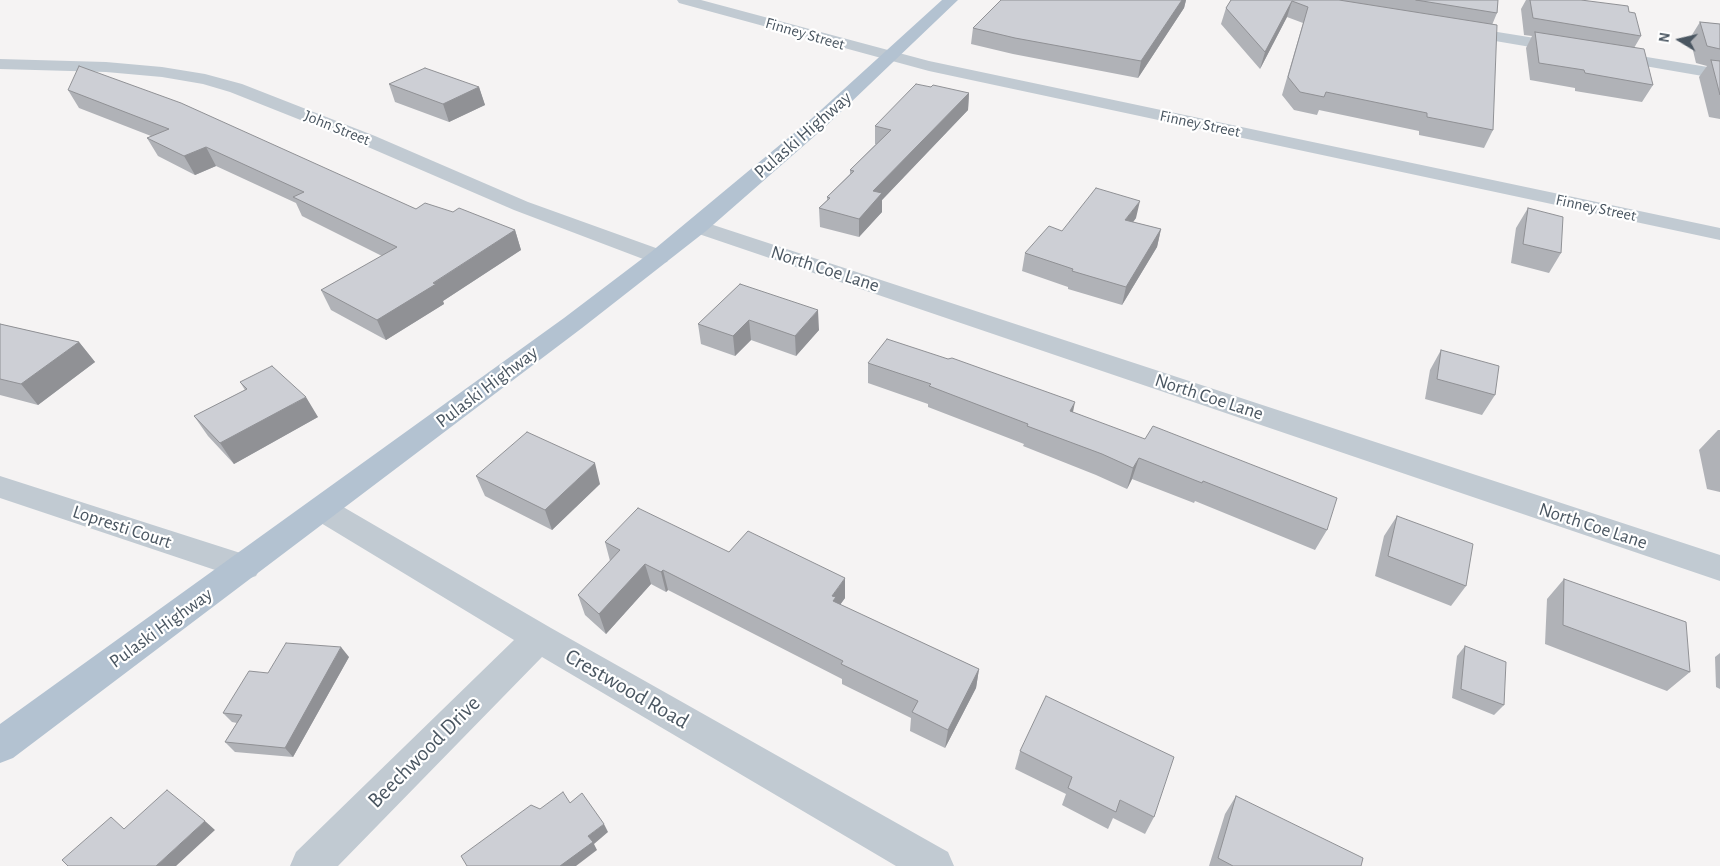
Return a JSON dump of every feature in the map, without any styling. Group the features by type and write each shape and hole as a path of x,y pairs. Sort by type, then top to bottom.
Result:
{"main road":[{"name":"Pulaski Highway","path":"0,746 573,323 659,257 818,123 951,0"}],"street":[{"name":"Finney Street","path":"684,0 890,57 1720,234"},
{"path":"1447,29 1720,74"},
{"name":"John Street","path":"0,64 106,67 162,72 205,79 236,88 368,140 521,206 659,257"},
{"name":"North Coe Lane","path":"698,226 1720,568"},
{"name":"Lopresti Court","path":"0,487 244,567"},
{"name":"Crestwood Road","path":"322,509 538,638 934,866"},
{"name":"Beechwood Drive","path":"310,866 538,638"}],"building":[{"path":"1001,0 1182,0 1141,61 1015,38 973,28"},
{"path":"1231,0 1339,0 1497,25 1493,130 1427,117 1427,113 1326,92 1324,97 1300,92 1288,77 1308,7 1292,1 1265,52 1226,8"},
{"path":"1416,0 1498,0 1497,13"},
{"path":"1530,0 1581,0 1628,6 1629,12 1635,13 1641,36 1533,18"},
{"path":"1700,22 1720,24 1720,49 1707,46"},
{"path":"1535,32 1644,49 1653,85 1585,73 1584,70 1539,63"},
{"path":"1711,60 1720,61 1720,95"},
{"path":"79,66 181,103 416,209 425,203 453,212 459,208 515,230 433,283 436,284 377,320 321,290 397,247 293,197 304,192 206,147 184,156 147,138 169,129 68,90"},
{"path":"425,68 479,87 443,104 389,84"},
{"path":"916,84 931,87 933,85 969,93 873,191 882,193 859,219 819,208 830,198 827,197 854,171 850,170 891,130 875,126"},
{"path":"1096,188 1140,201 1125,220 1161,229 1126,287 1072,271 1073,269 1025,253 1049,226 1062,231"},
{"path":"1528,208 1563,217 1561,253 1523,244"},
{"path":"740,284 818,310 795,336 749,320 733,336 698,324"},
{"path":"0,324 79,342 21,384 0,379"},
{"path":"887,339 948,359 952,358 1075,402 1070,411 1145,439 1153,426 1337,498 1327,530 1139,458 1133,468 1102,454 1027,426 1028,424 929,386 931,384 868,363"},
{"path":"1441,350 1499,366 1495,395 1437,379"},
{"path":"272,366 306,397 220,443 194,416 247,389 240,382"},
{"path":"527,432 595,463 545,510 476,476"},
{"path":"638,508 729,552 748,531 845,578 832,596 836,597 833,601 979,669 948,730 912,712 918,701 841,664 843,661 663,570 661,572 645,564 599,614 578,595 620,550 605,542"},
{"path":"1397,516 1473,544 1466,586 1388,556"},
{"path":"1564,579 1686,622 1690,672 1563,625"},
{"path":"286,643 341,647 285,748 225,742 242,715 223,713 249,671 268,673"},
{"path":"1465,646 1506,662 1504,705 1461,689"},
{"path":"1046,696 1174,757 1154,817 1120,800 1116,812 1068,788 1072,777 1020,751"},
{"path":"167,790 205,821 156,866 68,866 62,860 111,817 124,829"},
{"path":"563,792 570,803 582,793 604,824 588,836 593,842 560,866 467,866 461,856 531,805 540,809"},
{"path":"1236,796 1363,858 1361,866 1233,866 1218,858"}]}
